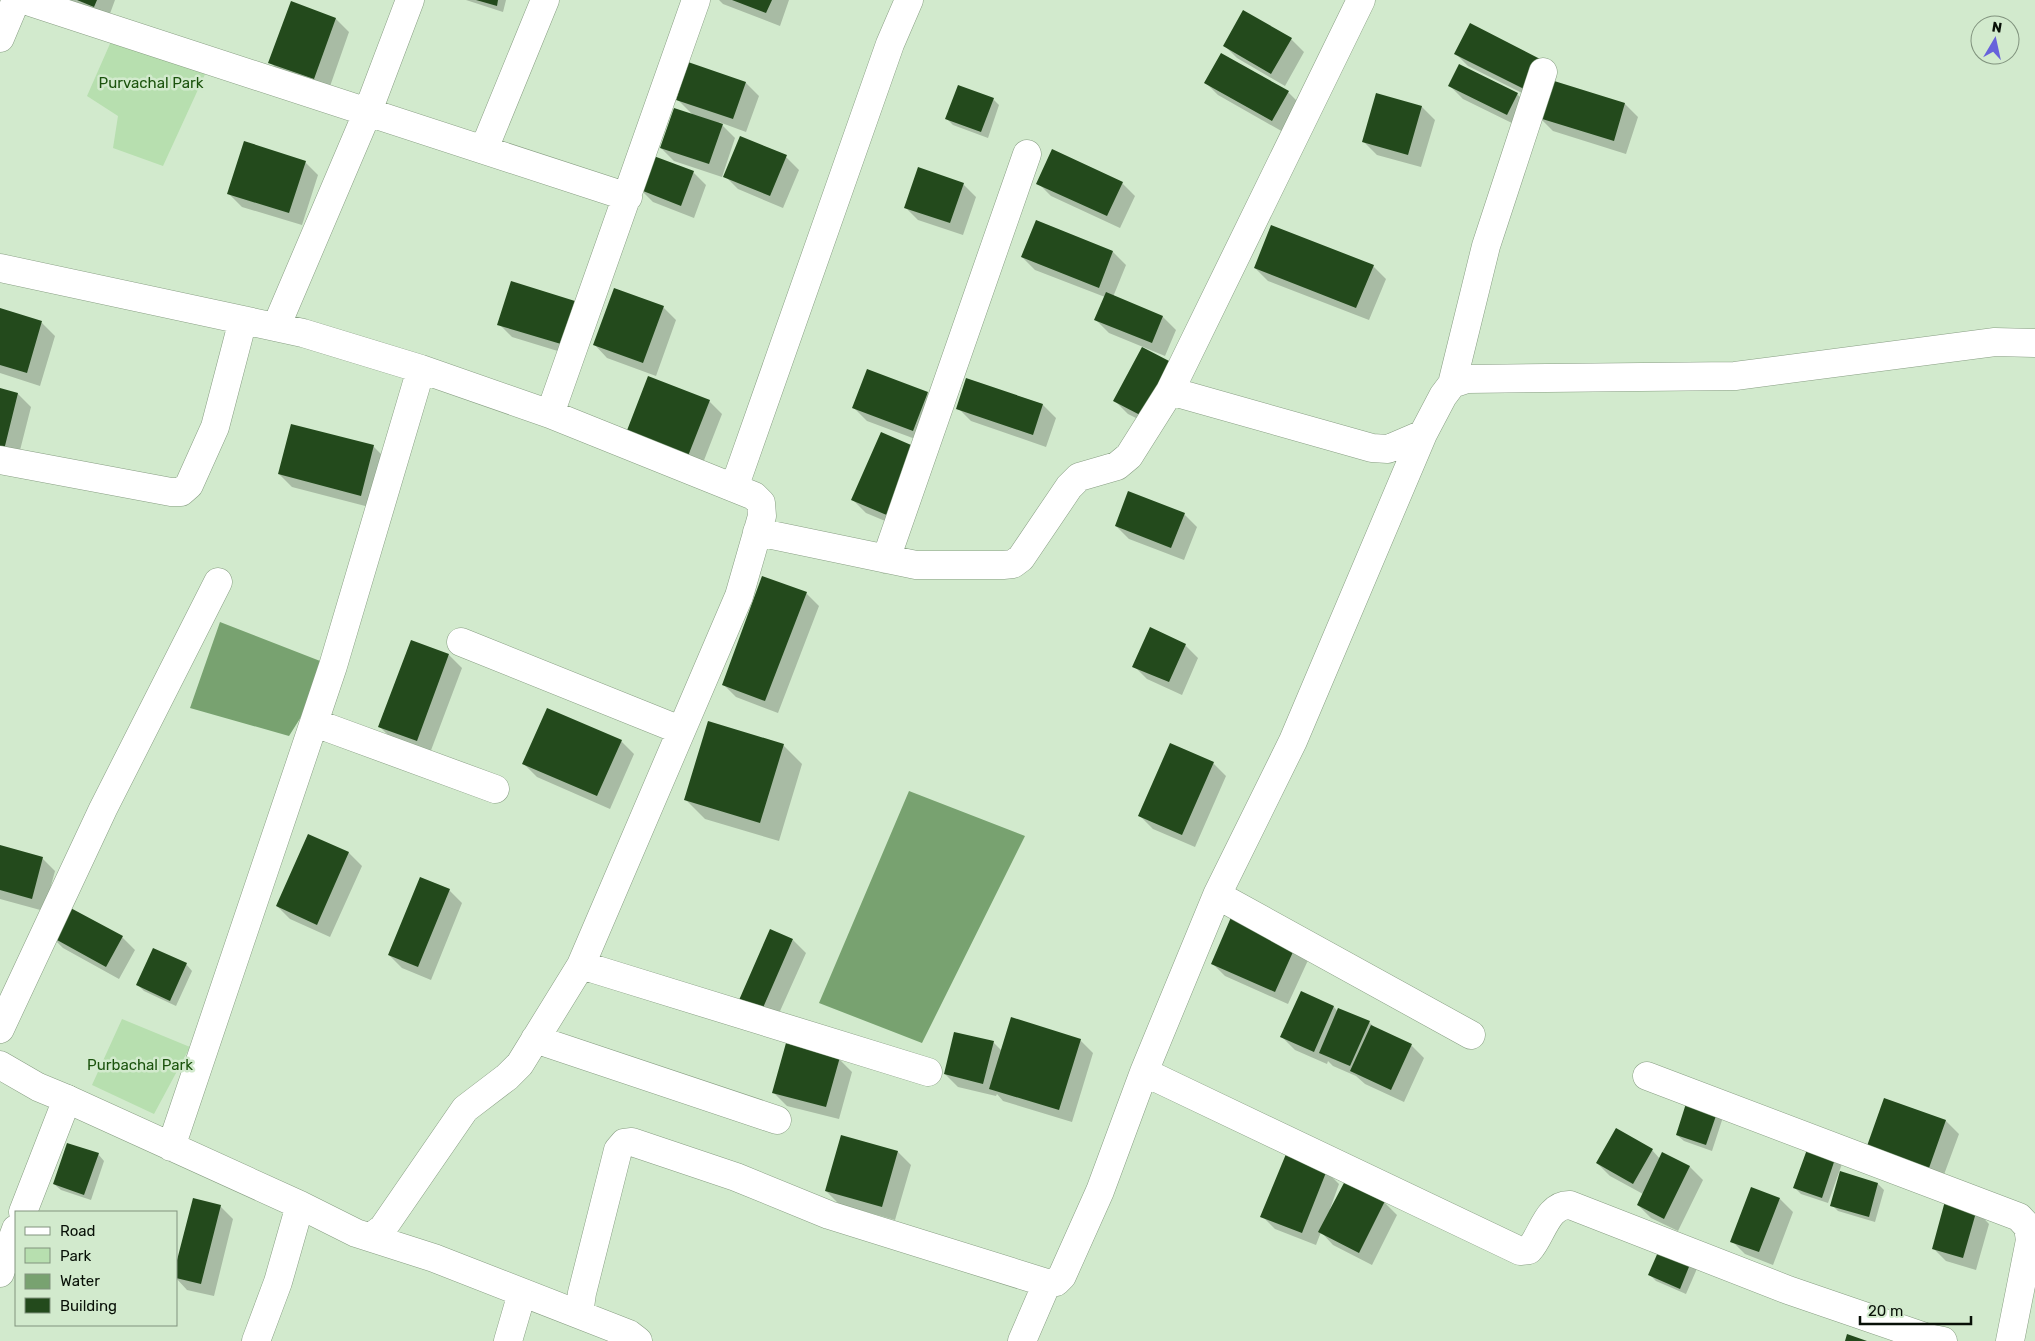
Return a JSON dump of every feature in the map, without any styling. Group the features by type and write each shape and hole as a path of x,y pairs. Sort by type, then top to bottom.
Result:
{"street":[{"path":"0,38 16,0"},
{"path":"24,0 628,197"},
{"path":"276,327 368,111 410,0"},
{"path":"484,149 545,0"},
{"path":"550,414 696,0"},
{"path":"734,488 890,44 909,0"},
{"path":"757,532 916,565 1013,564 1021,558 1068,487 1079,477 1117,466 1129,456 1170,391 1361,0"},
{"path":"579,1314 582,1293 618,1150 624,1143 632,1142 736,1177 829,1214 1048,1283 1056,1282 1062,1276 1100,1190 1144,1072 1217,895 1293,742 1423,434 1443,396 1452,384 1486,246 1543,72"},
{"path":"886,559 1027,154"},
{"path":"0,268 303,333 550,414 754,496 761,503 762,516 739,596 581,964 520,1064 507,1077 465,1109 383,1228 371,1237"},
{"path":"0,460 171,492 181,492 189,485 215,427 243,320"},
{"path":"1452,384 1467,379 1735,376 1995,342 2035,343"},
{"path":"172,1147 334,666 420,370"},
{"path":"1170,391 1372,448 1388,449 1423,434"},
{"path":"0,1029 103,809 218,582"},
{"path":"461,642 680,730"},
{"path":"315,724 495,789"},
{"path":"1217,895 1471,1035"},
{"path":"581,964 928,1072"},
{"path":"535,1039 777,1120"},
{"path":"0,1065 38,1087 300,1205 356,1234 371,1237 434,1258 629,1334 638,1341"},
{"path":"1144,1072 1520,1251 1529,1250 1536,1243 1554,1209 1560,1205 1570,1205 1788,1290 1928,1338 1943,1341"},
{"path":"1646,1076 2019,1217 2028,1228 2030,1240 2010,1341"},
{"path":"23,1211 67,1099"},
{"path":"256,1341 278,1282 300,1205"},
{"path":"0,1273 15,1232"},
{"path":"1022,1341 1048,1283"},
{"path":"508,1341 522,1293"}],"green space":[{"name":"Purvachal Park","path":"120,21 212,59 163,166 113,148 118,116 87,96"},
{"name":"Purbachal Park","path":"122,1019 190,1047 154,1114 92,1085"}],"water":[{"path":"220,622 333,666 289,736 190,708"},
{"path":"909,791 1025,836 922,1043 819,1003"}],"building":[{"path":"77,0 97,0 94,7"},
{"path":"476,0 498,0 497,6"},
{"path":"732,0 772,0 766,13"},
{"path":"291,1 336,18 314,79 268,63"},
{"path":"1243,10 1292,38 1271,74 1223,46"},
{"path":"1470,23 1540,59 1524,89 1454,54"},
{"path":"1221,53 1289,91 1272,121 1204,83"},
{"path":"688,62 746,82 733,119 676,100"},
{"path":"1459,64 1518,93 1507,115 1448,86"},
{"path":"1551,80 1625,103 1614,141 1539,118"},
{"path":"958,85 994,98 981,132 945,119"},
{"path":"1376,93 1422,106 1408,155 1362,142"},
{"path":"674,108 723,124 709,164 660,148"},
{"path":"740,136 787,155 770,196 723,177"},
{"path":"244,141 306,161 289,213 227,194"},
{"path":"1052,149 1123,182 1107,216 1036,184"},
{"path":"651,155 694,171 681,206 638,189"},
{"path":"918,167 964,183 950,223 904,208"},
{"path":"1036,220 1113,251 1099,288 1021,257"},
{"path":"1271,225 1374,265 1356,308 1254,268"},
{"path":"511,281 575,301 561,344 497,325"},
{"path":"614,288 664,306 643,363 593,345"},
{"path":"1106,292 1163,316 1152,343 1094,320"},
{"path":"0,308 42,321 27,373 0,365"},
{"path":"1142,347 1171,362 1142,416 1113,401"},
{"path":"867,369 928,392 913,431 852,408"},
{"path":"648,376 710,400 688,456 626,433"},
{"path":"966,378 1043,404 1033,435 956,409"},
{"path":"0,388 18,393 3,454 0,453"},
{"path":"291,424 374,445 361,496 278,474"},
{"path":"881,432 918,448 889,516 851,500"},
{"path":"1128,491 1185,513 1171,548 1115,526"},
{"path":"762,576 807,592 765,701 722,685"},
{"path":"1150,627 1186,644 1169,682 1132,667"},
{"path":"411,640 449,654 417,741 378,727"},
{"path":"547,708 622,740 597,796 522,764"},
{"path":"708,721 784,744 760,823 684,800"},
{"path":"1170,743 1214,762 1182,835 1138,816"},
{"path":"308,834 349,852 317,925 276,906"},
{"path":"0,845 43,857 32,899 0,890"},
{"path":"420,877 450,889 418,967 388,955"},
{"path":"65,905 123,936 106,967 48,935"},
{"path":"1232,915 1297,943 1275,992 1211,964"},
{"path":"770,929 793,939 759,1017 736,1007"},
{"path":"153,948 187,963 170,1001 136,985"},
{"path":"1301,991 1334,1006 1314,1052 1280,1037"},
{"path":"1338,1008 1370,1021 1350,1066 1319,1053"},
{"path":"1011,1017 1081,1039 1059,1110 989,1089"},
{"path":"1371,1025 1412,1044 1391,1090 1350,1071"},
{"path":"954,1032 994,1041 983,1084 944,1074"},
{"path":"786,1043 840,1057 826,1107 772,1093"},
{"path":"1689,1094 1720,1104 1706,1145 1676,1135"},
{"path":"1884,1098 1946,1120 1929,1168 1867,1146"},
{"path":"1616,1128 1653,1149 1633,1184 1596,1163"},
{"path":"841,1135 898,1151 882,1207 825,1191"},
{"path":"67,1143 99,1153 84,1195 53,1184"},
{"path":"1809,1144 1837,1153 1822,1198 1793,1188"},
{"path":"1662,1152 1690,1166 1664,1219 1637,1205"},
{"path":"1286,1154 1327,1170 1302,1233 1260,1217"},
{"path":"1840,1171 1878,1183 1869,1217 1830,1206"},
{"path":"1345,1181 1385,1201 1359,1253 1318,1232"},
{"path":"1751,1187 1780,1198 1759,1252 1730,1242"},
{"path":"193,1198 221,1205 201,1284 178,1278 178,1256"},
{"path":"1945,1201 1977,1209 1963,1258 1932,1249"},
{"path":"1662,1243 1693,1257 1680,1289 1648,1275"},
{"path":"1847,1334 1867,1341 1845,1341"}]}
